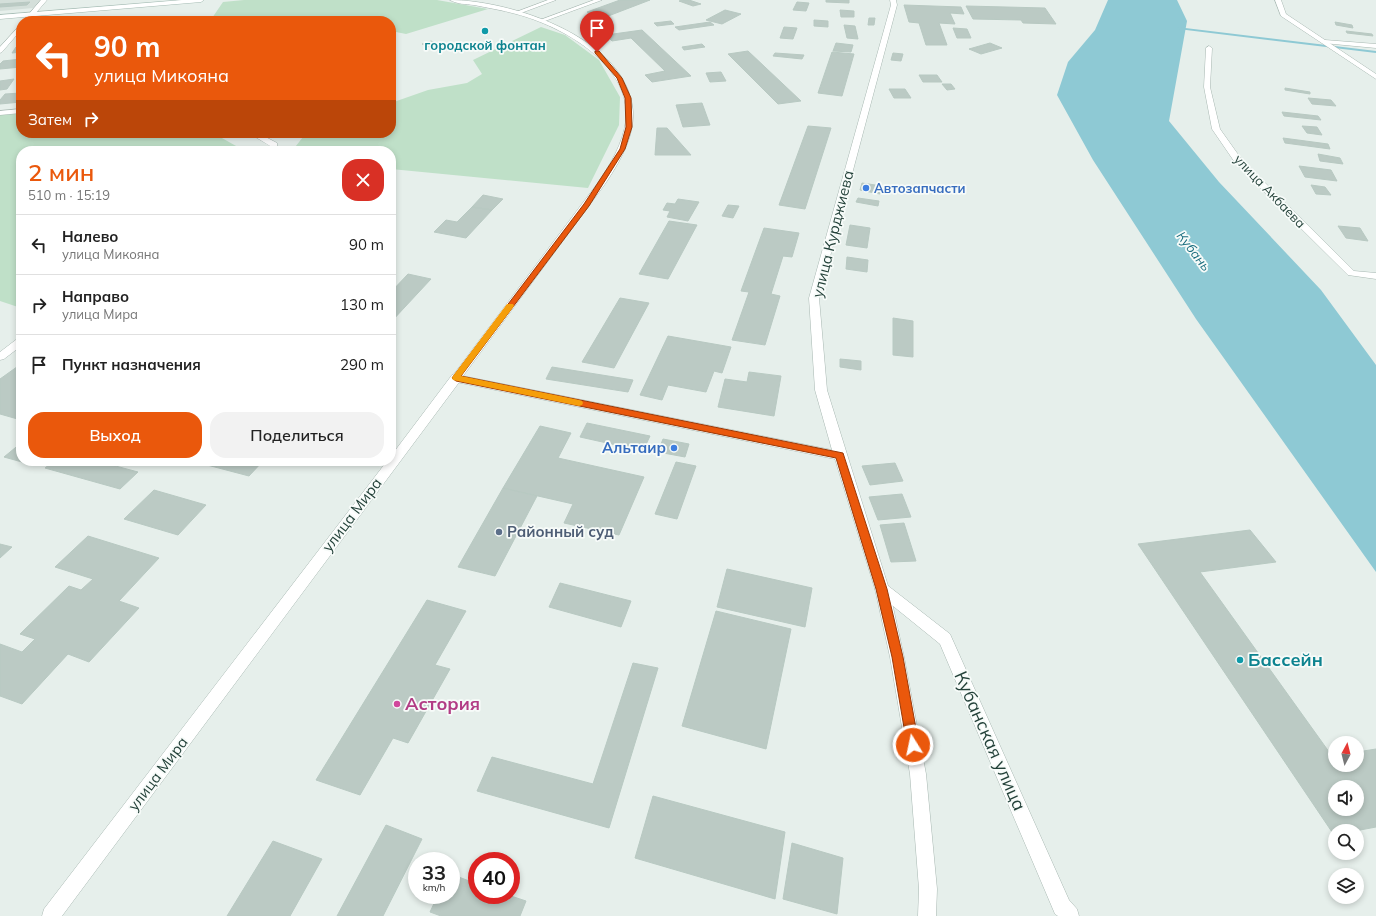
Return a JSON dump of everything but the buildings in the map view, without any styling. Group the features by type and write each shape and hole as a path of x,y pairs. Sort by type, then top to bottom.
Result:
{"street":[{"path":"32,15 44,0"},
{"path":"0,17 200,0"},
{"name":"улица Мира","path":"396,458 587,205 622,149 629,127 628,98 619,78 597,52 573,34 543,20 519,12 453,0"},
{"path":"519,12 553,0"},
{"path":"543,20 599,0"},
{"name":"улица Курджиева","path":"893,0 894,5 814,298 821,390 882,589 898,657 918,774 928,889 927,916"},
{"path":"1278,0 1283,15 1376,77"},
{"path":"0,51 16,32"},
{"path":"1325,42 1376,46"},
{"name":"улица Акбаева","path":"1209,48 1207,87 1216,129 1239,162 1351,273 1376,276"},
{"path":"0,113 16,111"},
{"path":"262,138 274,146"},
{"path":"0,357 16,345"},
{"path":"456,378 840,456"},
{"name":"улица Мира","path":"51,916 390,466"},
{"name":"Кубанская улица","path":"882,589 945,639 1062,907 1070,916"}],"shaded area":[{"path":"0,0 40,0 33,8 0,11"}],"green space":[{"path":"244,0 437,0 488,9 406,34 396,32 396,16 213,16 223,2"},
{"path":"541,27 565,35 599,60 620,97 619,125 588,188 396,169 396,146 296,146 302,138 396,138 396,101 428,90 467,83 482,74 473,60"},
{"path":"16,111 16,138 222,138 236,146 16,146 16,306 0,301 0,113"}],"water":[{"name":"Кубань","path":"1108,0 1177,0 1187,21 1169,121 1219,182 1321,290 1376,365 1376,572 1196,319 1093,160 1057,95 1068,62 1095,30"}],"waterway":[{"path":"1178,28 1376,52"}],"slow traffic":[{"path":"510,306 456,378 579,403"}],"place":[{"name":"городской фонтан","path":"485,31"},
{"name":"Автозапчасти","path":"866,188"},
{"name":"Альтаир","path":"674,448"},
{"name":"Районный суд","path":"499,532"},
{"name":"Бассейн","path":"1240,660"},
{"name":"Астория","path":"397,704"}],"route":[{"path":"597,52 619,78 628,98 629,127 622,149 587,205 456,378 840,456 882,589 898,657 913,745"}]}
